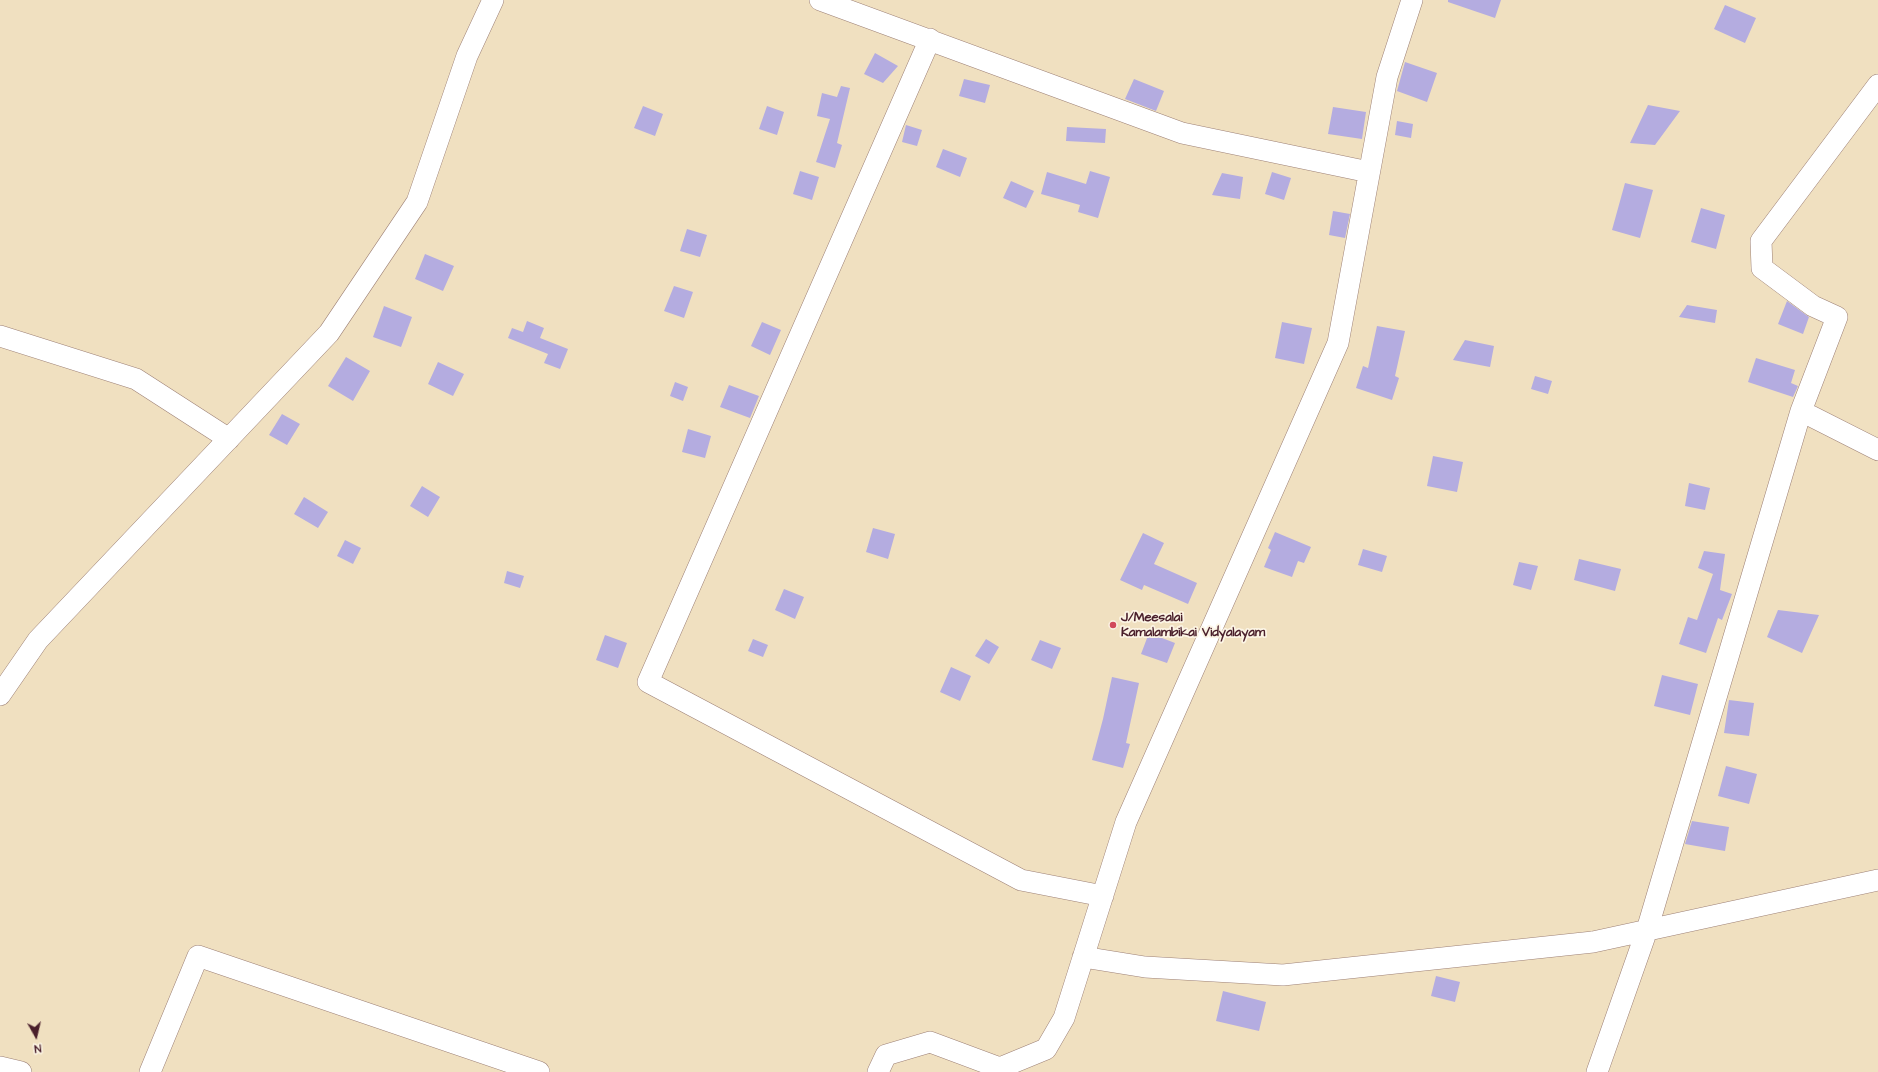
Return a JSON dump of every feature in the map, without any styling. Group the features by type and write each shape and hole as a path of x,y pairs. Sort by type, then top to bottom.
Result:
{"street":[{"path":"0,696 38,640 329,333 417,202 467,56 493,0"},
{"path":"820,0 930,39 1182,133 1369,172"},
{"path":"878,1072 886,1055 930,1042 1003,1070 1046,1049 1064,1018 1126,822 1338,343 1387,78 1412,0"},
{"path":"930,39 648,682 1021,880 1103,896"},
{"path":"1597,1072 1647,930 1801,411 1837,317 1813,306 1762,268 1761,241 1878,85"},
{"path":"0,336 136,379 229,439"},
{"path":"1801,411 1878,450"},
{"path":"1083,957 1145,967 1283,975 1593,942 1878,880"},
{"path":"150,1072 198,956 539,1072"},
{"path":"0,1067 21,1072"}],"building":[{"path":"1448,0 1501,0 1495,18 1448,2"},
{"path":"1725,5 1756,18 1745,43 1714,29"},
{"path":"875,53 898,66 883,83 864,74"},
{"path":"1405,62 1437,73 1427,102 1397,91"},
{"path":"964,79 990,85 985,103 959,96"},
{"path":"1134,79 1164,91 1156,111 1125,99"},
{"path":"841,86 850,88 837,143 842,145 835,168 816,162 830,119 817,116 822,93 837,97"},
{"path":"1648,105 1680,111 1655,145 1630,143"},
{"path":"643,106 663,114 655,136 634,128"},
{"path":"767,106 784,112 777,135 759,129"},
{"path":"1333,107 1366,112 1362,139 1328,134"},
{"path":"1397,121 1413,124 1411,138 1395,135"},
{"path":"906,125 922,130 917,146 902,142"},
{"path":"1067,127 1106,129 1105,143 1066,141"},
{"path":"943,149 967,158 960,177 936,167"},
{"path":"800,171 819,177 812,200 793,194"},
{"path":"1090,171 1110,177 1098,218 1078,212 1080,205 1041,194 1047,172 1086,184"},
{"path":"1272,172 1291,178 1284,200 1265,194"},
{"path":"1222,173 1243,177 1240,199 1212,195"},
{"path":"1011,181 1034,191 1026,208 1003,198"},
{"path":"1625,183 1653,190 1640,238 1612,230"},
{"path":"1701,208 1725,215 1716,249 1691,242"},
{"path":"1333,211 1350,214 1345,238 1329,235"},
{"path":"687,229 707,235 700,257 680,251"},
{"path":"425,254 454,266 443,291 415,279"},
{"path":"674,286 693,292 684,318 664,311"},
{"path":"1787,301 1809,317 1803,334 1778,324"},
{"path":"1687,305 1717,310 1715,323 1679,317"},
{"path":"384,306 412,317 401,347 373,337"},
{"path":"527,321 544,328 540,338 568,349 560,369 544,363 548,354 508,338 512,328 523,332"},
{"path":"762,322 781,330 770,355 751,346"},
{"path":"1282,322 1312,328 1304,364 1275,358"},
{"path":"1377,326 1405,331 1395,376 1399,378 1392,400 1356,388 1363,366 1368,368"},
{"path":"1465,340 1494,346 1490,367 1453,360"},
{"path":"346,357 370,371 353,401 328,386"},
{"path":"1756,358 1795,370 1791,383 1798,386 1793,397 1748,382"},
{"path":"438,362 464,374 453,396 428,384"},
{"path":"1535,376 1552,381 1548,394 1531,389"},
{"path":"675,382 688,387 683,401 670,396"},
{"path":"729,385 759,396 750,418 720,407"},
{"path":"282,414 300,424 287,445 269,435"},
{"path":"688,429 711,436 705,458 682,452"},
{"path":"1433,456 1463,462 1457,492 1427,486"},
{"path":"1689,483 1710,488 1705,510 1685,506"},
{"path":"422,486 440,497 428,517 410,506"},
{"path":"304,497 328,512 318,528 294,514"},
{"path":"873,528 895,534 888,559 866,552"},
{"path":"1275,532 1311,547 1304,563 1298,561 1292,577 1264,567 1271,550 1268,548"},
{"path":"1143,533 1164,543 1154,564 1197,583 1188,604 1144,585 1142,590 1120,580"},
{"path":"345,540 361,548 353,564 337,556"},
{"path":"1363,549 1387,556 1382,572 1358,565"},
{"path":"1704,551 1725,554 1720,590 1732,594 1722,620 1718,618 1706,653 1679,644 1688,617 1697,620 1713,574 1698,568"},
{"path":"1579,559 1621,569 1615,591 1574,580"},
{"path":"1519,562 1538,566 1531,590 1513,585"},
{"path":"507,571 524,576 520,588 504,583"},
{"path":"784,589 804,597 795,619 775,610"},
{"path":"1778,610 1819,615 1802,653 1767,637"},
{"path":"1149,633 1175,643 1167,663 1141,654"},
{"path":"605,635 627,643 618,668 596,660"},
{"path":"753,639 768,645 763,657 748,651"},
{"path":"986,639 999,647 989,664 975,656"},
{"path":"1040,640 1061,648 1052,669 1031,660"},
{"path":"951,667 971,676 960,701 940,692"},
{"path":"1662,675 1698,684 1690,715 1654,706"},
{"path":"1112,677 1139,683 1126,743 1130,744 1123,768 1092,760"},
{"path":"1729,700 1754,703 1749,736 1724,733"},
{"path":"1726,766 1757,774 1749,804 1718,796"},
{"path":"1692,821 1729,827 1725,851 1685,844"},
{"path":"1436,976 1460,982 1455,1002 1431,996"},
{"path":"1223,991 1266,1002 1259,1031 1216,1021"}],"place":[{"name":"J/Meesalai Kamalambikai Vidyalayam","path":"1113,625"}]}
